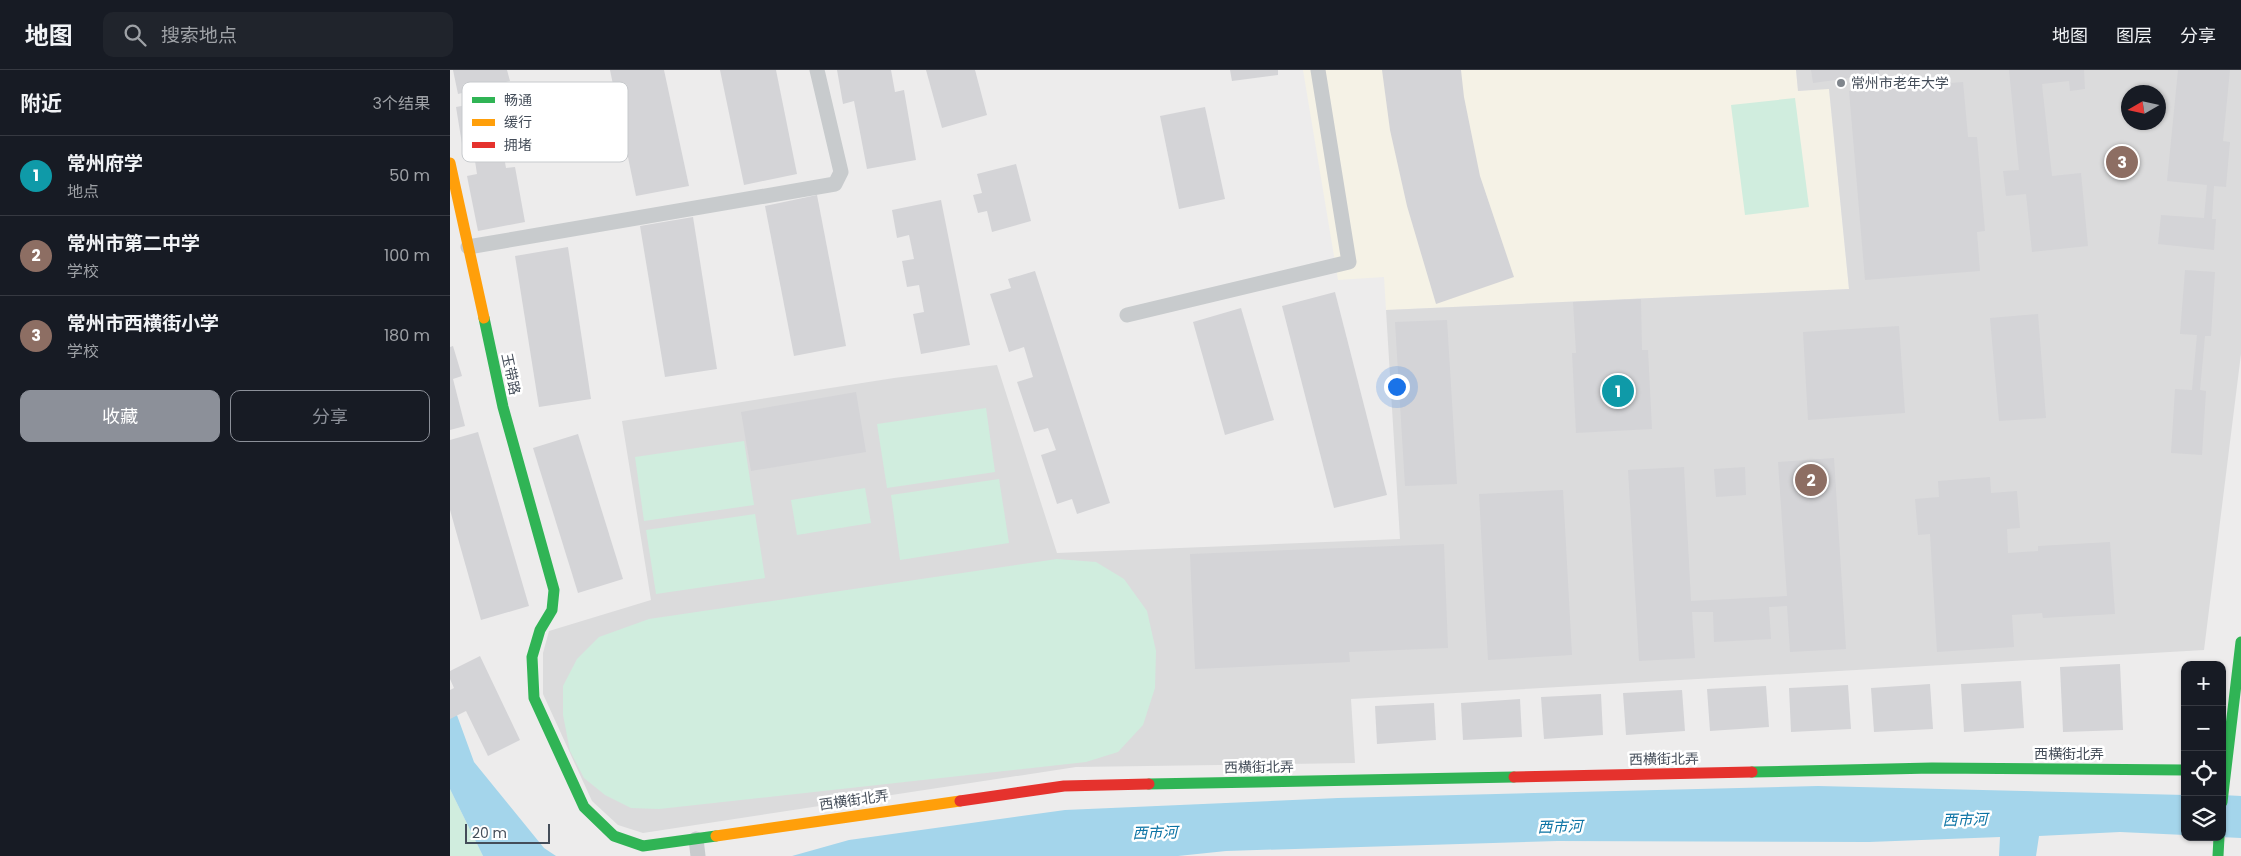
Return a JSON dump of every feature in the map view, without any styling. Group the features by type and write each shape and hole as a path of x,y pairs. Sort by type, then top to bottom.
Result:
{"street":[{"name":"玉带路","path":"450,163 502,407 554,590"},
{"name":"西横街北弄","path":"554,590 552,610 540,630 532,657 534,698 584,807 614,836 643,846 1064,786 1932,768 2181,770"},
{"path":"2223,796 2241,642"}],"lane":[{"path":"468,246 836,184 841,172 817,70"},
{"path":"1126,315 1349,262 1318,70"},
{"path":"696,839 698,856"}],"shaded area":[{"path":"1303,70 1796,70 1798,91 1829,88 1849,289 1386,310 1384,277 1338,280"},
{"path":"1796,70 2241,70 2241,354 2204,650 1351,699 1355,763 1076,767 643,833 618,825 592,801 543,694 543,653 549,631 651,600 622,421 894,378 997,365 1057,553 1400,539 1386,310 1849,289 1829,89 1798,91"}],"green space":[{"path":"1795,98 1809,207 1745,215 1731,105"},
{"path":"986,408 995,472 887,488 877,424"},
{"path":"744,441 754,505 644,521 635,457"},
{"path":"999,479 1009,543 900,560 891,495"},
{"path":"865,488 871,523 797,535 791,500"},
{"path":"755,514 765,578 656,594 646,530"},
{"path":"1057,559 1096,562 1124,579 1147,611 1156,651 1155,688 1143,725 1118,752 1086,762 659,809 631,808 605,795 584,778 570,751 563,715 563,686 577,659 599,637 649,619"},
{"path":"450,789 483,856 450,856"}],"water":[{"path":"450,696 474,762 544,848 556,856 483,856 450,789"},
{"name":"西市河","path":"1818,786 2181,795 2181,835 2120,832 2039,836 2036,856 1999,856 2000,837 1869,842 1557,841 1226,851 1178,856 792,856 849,840 1065,810 1338,798"},
{"path":"2226,795 2241,796 2241,838 2226,837"}],"building":[{"path":"453,70 507,70 510,81 462,82 462,93 458,94"},
{"path":"610,70 664,70 689,186 636,196 628,157 628,82 612,82"},
{"path":"720,70 776,70 797,174 744,185"},
{"path":"837,70 891,70 895,92 904,90 916,160 867,169 854,101 843,104"},
{"path":"926,70 975,70 987,115 942,128"},
{"path":"1230,70 1278,70 1278,75 1232,81"},
{"path":"1382,70 1461,70 1464,97 1480,176 1514,277 1436,304 1407,206 1390,130"},
{"path":"1811,70 1879,70 1879,74 1813,83"},
{"path":"2009,70 2084,70 2085,89 2070,91 2069,81 2042,84 2052,176 2081,173 2088,246 2032,252 2026,194 2006,196 2003,171 2019,170"},
{"path":"2178,70 2230,70 2223,141 2230,142 2226,187 2214,186 2212,219 2216,219 2214,250 2158,244 2161,215 2204,218 2207,185 2167,181"},
{"path":"1963,82 1968,137 1977,137 1985,231 1977,232 1980,271 1865,280 1849,91"},
{"path":"462,106 462,144 456,107"},
{"path":"1205,107 1225,199 1179,209 1160,116"},
{"path":"475,162 505,162 506,168 515,167 525,222 478,231 467,176 477,174"},
{"path":"1016,164 1031,221 992,232 987,211 978,213 973,195 982,193 977,174"},
{"path":"817,195 846,346 794,356 765,206"},
{"path":"941,200 970,345 921,354 913,314 924,312 919,285 907,287 902,261 914,259 909,235 897,238 892,210"},
{"path":"693,217 717,369 665,377 640,226"},
{"path":"568,247 591,399 539,407 515,256"},
{"path":"2185,270 2215,272 2211,336 2205,336 2200,390 2206,391 2202,455 2171,453 2175,389 2192,390 2197,335 2180,334"},
{"path":"1035,271 1110,503 1077,514 1072,499 1057,504 1041,455 1056,450 1048,428 1034,432 1017,382 1033,377 1024,347 1009,352 990,294 1011,288 1008,279"},
{"path":"1335,292 1387,495 1334,508 1282,306"},
{"path":"1641,299 1642,350 1648,350 1652,429 1576,433 1572,353 1576,353 1573,302"},
{"path":"1241,308 1274,420 1225,435 1193,322"},
{"path":"2038,314 2046,418 1999,421 1990,318"},
{"path":"1447,320 1457,484 1405,486 1395,322"},
{"path":"1899,326 1905,413 1808,420 1803,332"},
{"path":"453,346 462,376 453,379 465,426 450,430 450,347"},
{"path":"856,392 866,452 751,471 741,412"},
{"path":"478,432 529,606 481,620 450,510 450,440"},
{"path":"578,434 623,579 578,593 533,448"},
{"path":"1834,458 1846,649 1790,652 1787,606 1769,607 1771,639 1714,642 1713,612 1692,612 1695,658 1639,661 1628,470 1684,467 1691,601 1787,596 1778,462"},
{"path":"1745,467 1746,495 1716,497 1714,469"},
{"path":"1990,477 1991,493 2017,491 2020,528 2007,529 2008,553 2038,551 2038,546 2110,542 2115,614 2043,618 2042,613 2012,615 2014,647 1937,652 1930,534 1918,535 1915,499 1939,497 1938,481"},
{"path":"1563,490 1572,655 1488,660 1479,494"},
{"path":"1444,544 1448,648 1349,652 1350,662 1195,669 1190,554"},
{"path":"480,656 520,740 488,756 466,711 450,719 450,690 454,688 450,679 450,671"},
{"path":"2120,664 2123,730 2063,732 2060,667"},
{"path":"2021,681 2024,728 1964,732 1961,684"},
{"path":"1930,684 1933,729 1874,732 1871,688"},
{"path":"1848,685 1851,729 1791,732 1789,688"},
{"path":"1766,686 1769,727 1710,731 1707,689"},
{"path":"1682,690 1685,731 1626,735 1623,693"},
{"path":"1601,694 1603,735 1544,739 1541,697"},
{"path":"1520,699 1522,737 1463,740 1461,703"},
{"path":"1434,703 1436,740 1377,744 1375,706"}],"traffic: fast":[{"path":"484,318 503,407 554,590 552,610 540,630 532,657 534,698 584,807 614,836 643,846 716,836"},
{"path":"2223,796 2241,642"},
{"path":"1752,772 1932,768 2181,770"},
{"path":"1149,784 1514,777"},
{"path":"2218,856 2219,841"}],"traffic: slow":[{"path":"450,163 484,318"},
{"path":"716,836 960,801"}],"traffic: jam":[{"path":"1514,777 1752,772"},
{"path":"960,801 1064,786 1149,784"}],"place":[{"name":"常州市老年大学","path":"1841,83"},
{"name":"常州市西横街小学","path":"2122,162"},
{"name":"常州府学","path":"1618,391"},
{"name":"常州市第二中学","path":"1811,480"}]}
